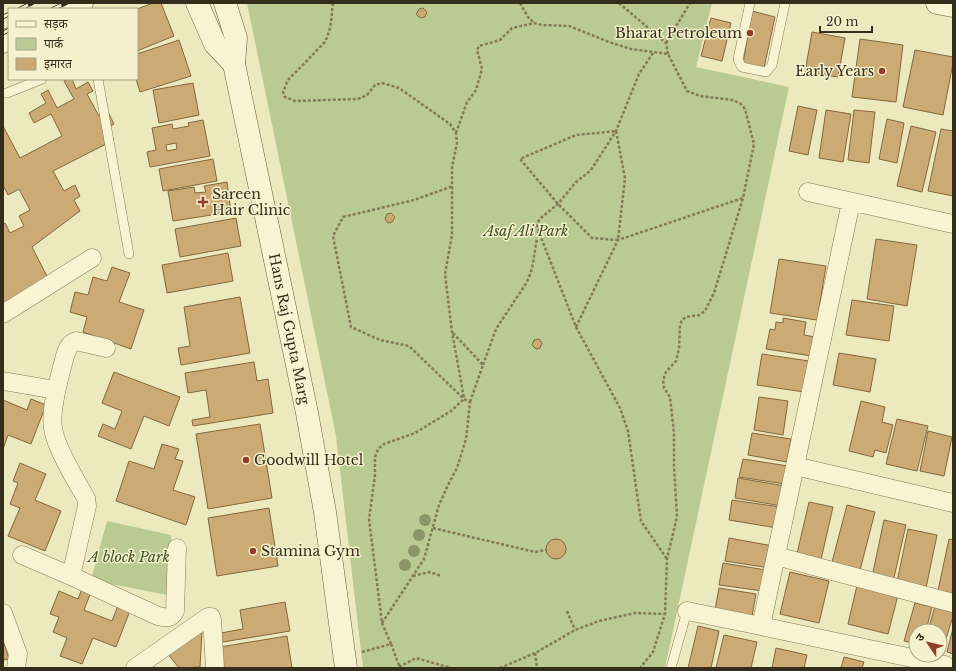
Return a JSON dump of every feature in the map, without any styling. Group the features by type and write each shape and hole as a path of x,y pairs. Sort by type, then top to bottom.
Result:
{"street":[{"path":"72,8 84,3"},
{"path":"197,3 215,44 234,64"},
{"name":"Hans Raj Gupta Marg","path":"225,3 236,38 234,64 307,413 324,512 345,663"},
{"path":"937,3 953,6"},
{"path":"808,192 953,224"},
{"path":"761,626 851,202"},
{"path":"3,314 92,258"},
{"path":"71,576 87,506 86,498 60,449 53,428 56,390 68,348 73,342 106,348"},
{"path":"3,381 56,390"},
{"path":"795,466 953,503"},
{"path":"22,555 158,616 166,618 170,617 175,611 177,548"},
{"path":"776,556 953,603"},
{"path":"686,611 945,665"},
{"path":"3,612 18,654 16,668"},
{"path":"135,668 208,617 212,620 215,668"}],"lane":[{"path":"750,3 738,59 742,67 766,72 772,65 785,3"},
{"path":"7,93 40,80"},
{"path":"98,80 129,254"},
{"path":"671,668 686,611"}],"path":[{"path":"333,3 331,28 328,37 324,44 288,80 283,92 285,97 295,101 358,99 367,94 375,86 382,83 399,88 450,124 456,133"},
{"path":"520,3 528,17 534,23"},
{"path":"619,3 666,43 668,54 687,91 700,96 733,100 741,104 745,109 754,144 743,198 714,293 705,311 699,315 686,317 682,320 680,325 679,349 676,361 666,372 663,380 664,388 670,397 674,433 677,517 667,559 665,614 652,652 640,668"},
{"path":"666,43 690,3"},
{"path":"464,399 452,332 445,274 452,235 452,167 457,143 456,133 467,102 476,90 482,69 477,50 479,46 500,40 512,28 534,23 542,25 570,26 631,49 668,54"},
{"path":"382,623 424,559 439,505 457,468 466,439 470,402 496,328 527,282 532,269 538,224 540,220 558,204 576,182 591,170 616,131 639,74 653,53"},
{"path":"616,131 576,135 520,159 558,204 592,238 618,240 743,198"},
{"path":"576,328 618,240 625,178 616,131"},
{"path":"453,186 414,200 343,217 334,236 351,327 380,340 409,346 464,399 470,402"},
{"path":"538,230 576,328 620,408 628,431 641,521 667,559"},
{"path":"452,332 484,365"},
{"path":"451,668 416,658 400,668 382,623 369,519 375,475 375,457 381,446 421,430 451,411 464,399"},
{"path":"433,528 535,552 546,550"},
{"path":"413,576 429,572 442,576"},
{"path":"567,611 575,630"},
{"path":"500,668 535,653 575,630 599,621 635,613 665,614 686,611"},
{"path":"345,663 391,644"},
{"path":"535,653 537,668"}],"green space":[{"name":"Asaf Ali Park","path":"247,3 712,3 696,67 789,87 665,668 363,668 336,436"},
{"name":"A block Park","path":"107,521 171,535 172,596 91,580"}],"building":[{"path":"153,3 161,3 174,36 138,51 138,9"},
{"path":"423,8 427,12 425,17 420,18 416,14 419,9"},
{"path":"752,11 775,17 764,68 743,64"},
{"path":"711,18 731,23 722,61 701,56"},
{"path":"812,32 845,38 838,77 805,72"},
{"path":"860,39 903,45 896,102 852,97"},
{"path":"179,40 191,76 140,92 136,80 138,80 138,54"},
{"path":"915,50 953,57 943,115 903,107"},
{"path":"72,80 76,89 88,82 93,91 87,94 99,116 108,112 114,124 107,128 114,140 53,171 64,191 75,185 80,196 74,200 80,211 32,247 50,282 3,307 3,224 5,223 10,233 24,226 19,216 30,210 19,189 8,195 3,185 3,126 20,158 62,136 51,114 34,123 29,113 46,103 41,94 48,90 57,108 74,99 64,81"},
{"path":"193,83 199,115 159,123 153,90"},
{"path":"798,106 817,110 808,155 789,151"},
{"path":"826,110 851,114 843,162 819,158"},
{"path":"854,110 875,112 869,163 848,160"},
{"path":"887,119 904,123 897,163 879,159"},
{"path":"203,120 210,156 150,167 147,152 156,150 152,128 172,124 173,129 189,126 188,123","holes":["176,143 177,149 167,151 166,145"]},
{"path":"911,126 936,132 922,192 897,186"},
{"path":"941,129 953,131 953,196 928,191"},
{"path":"213,159 217,181 163,191 159,169"},
{"path":"227,182 231,212 173,221 168,191 194,187 195,193 206,192 204,186"},
{"path":"391,213 395,217 392,222 388,223 385,219 387,214"},
{"path":"236,218 241,246 180,257 175,229"},
{"path":"876,239 917,245 907,306 867,299"},
{"path":"228,253 233,281 167,293 162,265"},
{"path":"779,259 826,266 817,320 770,313"},
{"path":"112,267 130,273 119,302 144,310 131,349 83,332 87,317 70,312 75,292 88,295 93,277 107,281"},
{"path":"240,297 250,353 181,365 178,348 190,346 184,307"},
{"path":"852,300 894,306 889,341 846,335"},
{"path":"783,318 806,322 804,335 815,337 812,356 766,349 770,329 775,330 776,322 783,323"},
{"path":"539,339 542,343 540,348 536,349 532,345 534,340"},
{"path":"839,353 876,359 870,392 833,385"},
{"path":"762,354 809,361 804,392 757,385"},
{"path":"254,362 257,381 268,379 273,413 193,426 192,420 210,417 206,390 188,393 185,373"},
{"path":"114,372 180,397 169,426 144,416 131,449 98,436 103,424 115,429 122,411 102,403"},
{"path":"759,397 788,401 783,435 754,430"},
{"path":"31,399 46,405 31,444 8,435 3,449 3,400 27,410"},
{"path":"861,401 885,407 882,422 893,425 886,453 875,450 873,457 849,451"},
{"path":"897,419 928,426 917,471 886,464"},
{"path":"260,424 272,498 208,509 196,434"},
{"path":"928,431 952,437 944,476 920,471"},
{"path":"752,433 791,439 787,462 748,455"},
{"path":"162,444 179,449 175,459 183,461 173,490 195,497 186,525 116,501 129,461 154,469"},
{"path":"743,459 788,466 785,484 739,477"},
{"path":"20,463 46,474 35,500 61,511 45,551 8,536 20,508 10,504 18,483 13,481"},
{"path":"738,478 785,486 782,506 735,498"},
{"path":"732,500 780,507 777,528 729,520"},
{"path":"809,502 833,507 820,564 796,558"},
{"path":"847,505 875,512 859,574 831,566"},
{"path":"269,508 278,566 217,576 208,518"},
{"path":"884,520 906,525 893,582 872,577"},
{"path":"908,529 937,535 926,588 897,582"},
{"path":"729,538 773,546 770,568 725,561"},
{"path":"552,539 560,539 566,545 566,553 560,559 552,559 546,553 546,545"},
{"path":"949,539 953,540 953,599 937,595"},
{"path":"723,563 766,570 763,591 719,585"},
{"path":"790,572 829,581 819,623 780,614"},
{"path":"858,581 899,591 888,634 848,624"},
{"path":"719,588 756,594 752,616 715,610"},
{"path":"82,589 91,592 84,610 112,621 119,603 131,608 116,647 93,638 82,664 60,656 67,638 53,632 59,617 50,614 59,591 78,599"},
{"path":"285,602 290,631 223,642 221,633 243,629 240,610"},
{"path":"915,603 932,607 928,623 909,623"},
{"path":"935,606 953,611 948,632 948,623 930,623"},
{"path":"698,626 719,631 711,668 688,668"},
{"path":"908,627 908,642 904,641"},
{"path":"953,628 953,654 948,652"},
{"path":"202,630 200,667 179,668 168,654"},
{"path":"724,635 757,642 751,668 716,668"},
{"path":"287,636 292,668 223,668 220,647"},
{"path":"3,639 9,659 3,660"},
{"path":"776,648 807,655 804,668 772,668"},
{"path":"844,657 864,662 862,668 841,668"}],"railway":[{"path":"22,8 32,3"},
{"path":"55,8 66,3"},
{"path":"3,17 8,14"},
{"path":"3,33 8,30"}],"place":[{"name":"Bharat Petroleum","path":"750,33"},
{"name":"Early Years","path":"882,71"},
{"name":"Sareen Hair Clinic","path":"203,202"},
{"name":"Goodwill Hotel","path":"246,460"},
{"name":"Stamina Gym","path":"253,551"}]}
